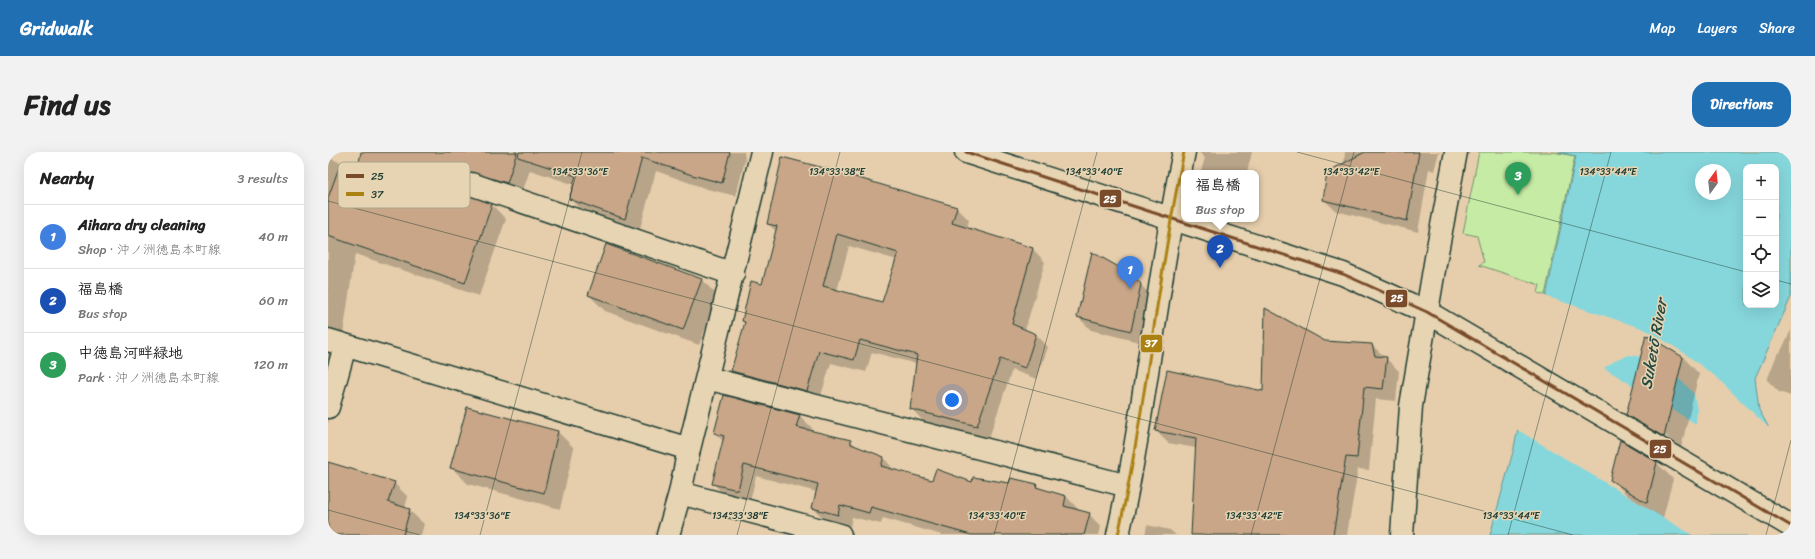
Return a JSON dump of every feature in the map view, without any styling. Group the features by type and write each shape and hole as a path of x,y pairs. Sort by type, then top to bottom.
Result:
{"street":[{"path":"668,535 680,493 689,450 762,152"},
{"path":"966,152 1343,274 1427,312 1529,370 1791,526"},
{"path":"1118,535 1128,486 1171,219 1184,152"},
{"path":"1402,535 1411,406 1437,252 1456,152"},
{"path":"471,184 733,274"},
{"path":"328,407 336,343 689,450"},
{"path":"707,378 1128,486"},
{"path":"680,493 840,535"}],"green space":[{"path":"1479,152 1553,152 1575,156 1545,295 1538,293 1540,285 1479,265 1484,262 1477,236 1463,233"}],"water":[{"name":"Suketō River","path":"1558,152 1791,152 1791,297 1755,378 1759,410 1768,426 1747,535 1490,535 1513,452 1576,156"}],"pier":[{"path":"1545,296 1644,329 1684,353 1716,377 1770,429 1749,535 1692,535 1516,429","holes":["1630,355 1642,357 1671,373 1685,384 1694,394 1697,410 1696,424 1604,368 1619,358"]}],"building":[{"path":"361,152 517,152 507,183 470,172 470,162 359,162"},
{"path":"519,152 730,152 722,183 692,175 642,158 625,219 569,199 576,176 518,157"},
{"path":"1365,152 1419,152 1407,221 1323,200 1327,172"},
{"path":"782,157 957,207 952,223 1033,248 1012,324 1036,334 1025,368 1000,359 977,426 910,409 917,355 860,340 854,360 819,351 807,391 731,371 745,322 742,321 751,281 762,284 777,226 767,224","holes":["837,234 898,253 882,302 823,286"]},
{"path":"338,170 338,208 470,208 470,195 492,204 465,283 328,236 328,198"},
{"path":"606,244 702,279 683,330 588,295"},
{"path":"1092,252 1133,275 1141,284 1131,331 1077,317"},
{"path":"1265,308 1325,341 1372,344 1375,356 1387,357 1383,389 1364,387 1357,458 1346,457 1333,535 1191,535 1196,438 1155,431 1167,370 1263,391"},
{"path":"1646,335 1683,357 1664,437 1626,415"},
{"path":"724,395 800,415 796,427 851,440 851,444 884,457 881,466 932,480 936,469 972,482 973,477 1009,483 1011,478 1037,484 1036,487 1066,496 1064,506 1090,513 1084,535 971,535 871,507 869,513 840,505 838,515 812,508 818,484 744,465 738,490 712,484 724,436 714,433"},
{"path":"467,407 558,431 544,493 450,468"},
{"path":"1620,440 1657,462 1647,503 1610,480"},
{"path":"328,462 395,482 388,502 410,509 403,535 328,535"}],"transit line":[{"name":"25","path":"966,152 1181,222"},
{"name":"37","path":"1118,535 1128,488 1166,248 1184,152"},
{"name":"25","path":"1182,222 1343,274 1427,312 1791,526"}],"place":[{"name":"中徳島河畔緑地","path":"1518,195"},
{"name":"福島橋","path":"1220,268"},
{"name":"Aihara dry cleaning","path":"1130,289"}]}
